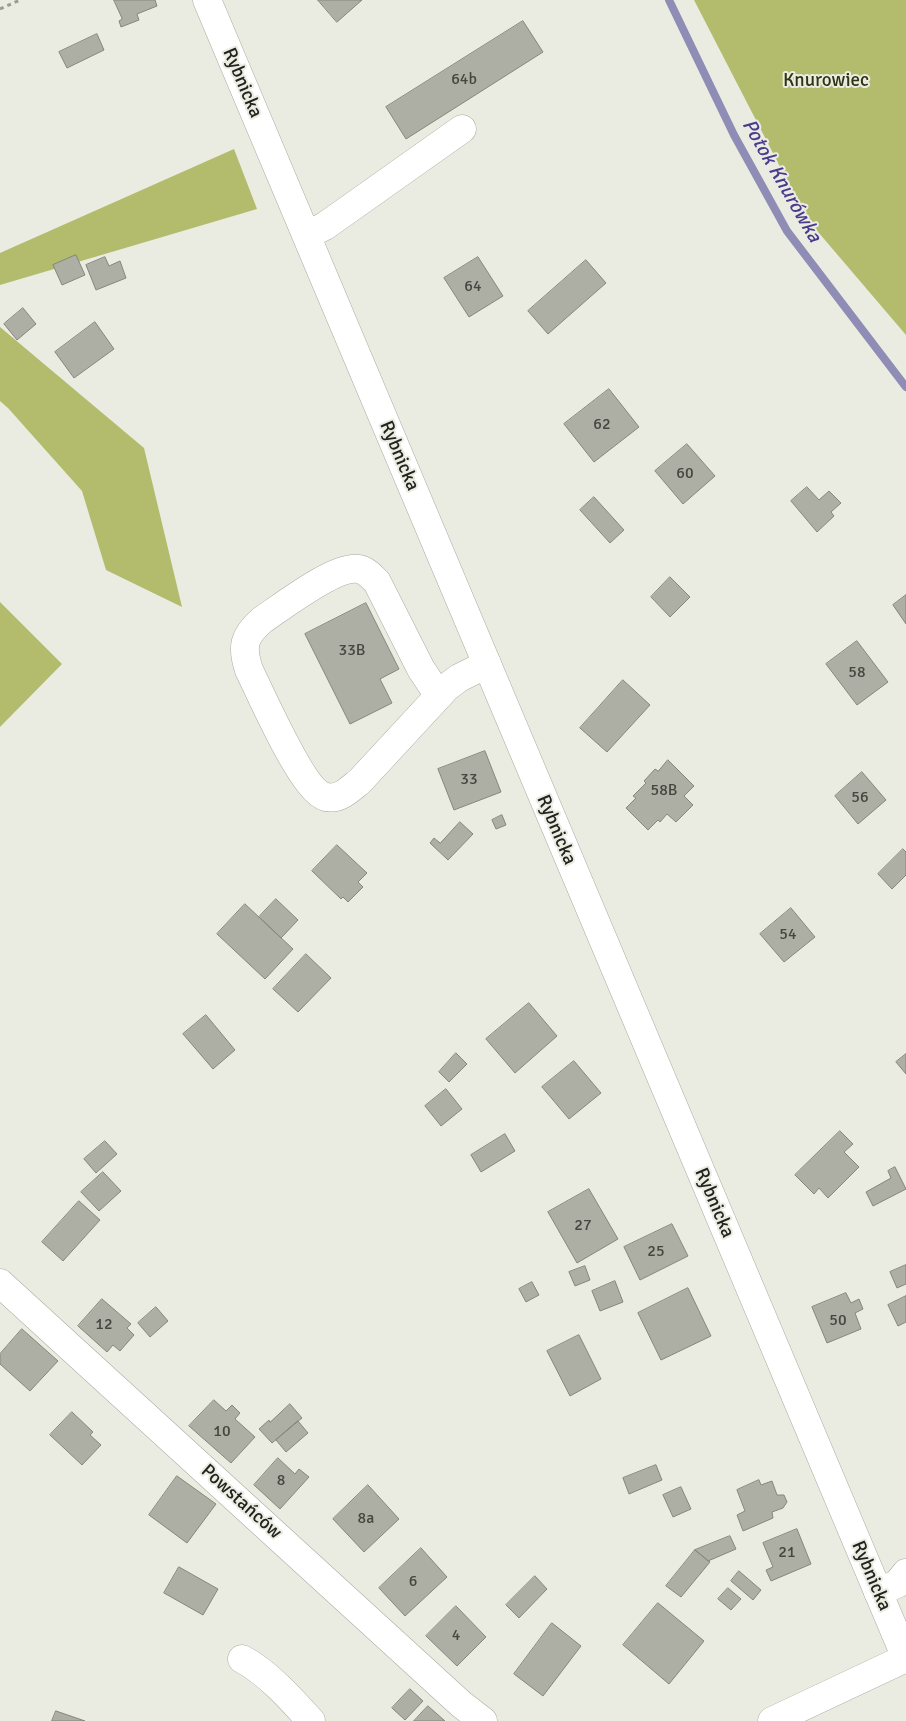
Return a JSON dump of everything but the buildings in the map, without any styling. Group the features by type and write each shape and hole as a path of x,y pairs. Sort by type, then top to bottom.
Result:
{"main road":[{"name":"Rybnicka","path":"208,0 906,1658"},
{"path":"307,235 325,226 462,129"},
{"path":"439,696 421,669 377,582 361,569 350,568 328,577 262,620 246,637 245,656 249,670 291,754 314,790 327,798 341,796 360,781 439,696 459,678 487,664"},
{"name":"Powstańców","path":"0,1283 483,1721"},
{"path":"878,1592 897,1584 906,1573"},
{"path":"772,1721 906,1658"},
{"path":"242,1659 272,1681 311,1721"}],"path":[{"path":"0,9 20,0"}],"green space":[{"name":"Knurowiec","path":"694,0 906,0 906,335 807,219"},
{"path":"234,149 257,209 0,285 0,253"},
{"path":"0,327 144,448 182,607 106,570 82,491 0,401"},
{"path":"0,602 62,664 0,727"}],"waterway":[{"name":"Potok Knurówka","path":"669,0 734,135 787,231 906,387"}]}
